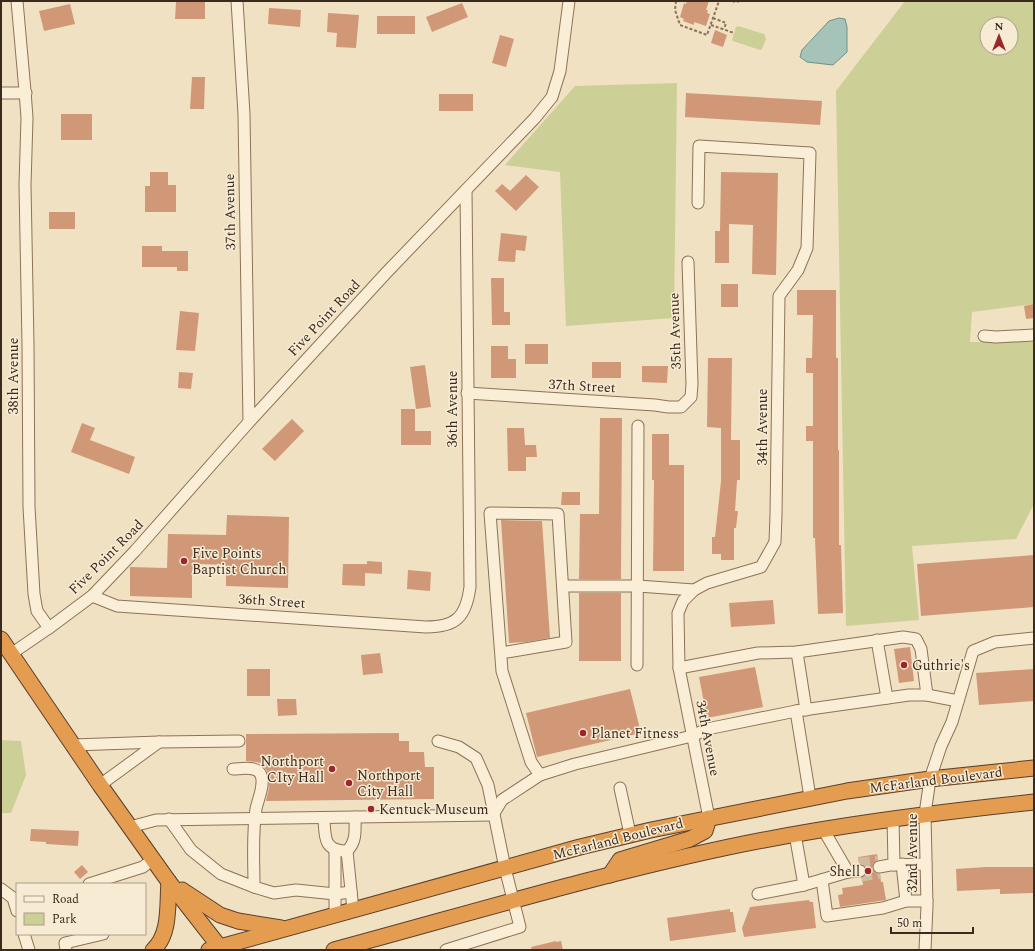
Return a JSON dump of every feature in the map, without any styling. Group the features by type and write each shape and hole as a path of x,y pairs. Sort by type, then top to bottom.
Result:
{"highway":[{"path":"1,639 100,785 217,949"},
{"name":"McFarland Boulevard","path":"217,949 630,834 810,797 930,779 1034,768"},
{"path":"334,950 362,946 513,901 610,875 723,848 823,829 893,818 1034,802"},
{"path":"610,875 620,860 690,839 705,831 709,818"},
{"path":"170,882 220,915 238,921 286,929"},
{"path":"153,950 159,945 167,926 170,882"}],"street":[{"name":"38th Avenue","path":"17,1 26,93 25,185 29,507 34,594 37,611 50,628"},
{"name":"37th Avenue","path":"237,1 244,114 249,422"},
{"name":"Five Point Road","path":"50,628 92,596 135,551 249,422 387,272 535,118 552,97 560,71 569,1"},
{"path":"1,94 26,93"},
{"name":"34th Avenue","path":"698,203 700,146 810,153 807,248 798,270 779,296 775,542 761,567 707,583 694,590 683,601 678,613 679,668 709,818"},
{"name":"36th Avenue","path":"452,623 462,613 468,600 470,587 466,190"},
{"name":"35th Avenue","path":"688,262 692,357 691,397"},
{"path":"984,336 996,337 1034,335"},
{"name":"37th Street","path":"467,393 668,407 681,407 691,397"},
{"path":"637,665 638,426"},
{"path":"501,653 566,642 558,514 490,513 502,671 531,762 540,775"},
{"path":"563,586 638,586 694,590"},
{"name":"36th Street","path":"92,596 117,606 426,627 439,627 452,623"},
{"path":"11,654 50,628"},
{"path":"679,668 758,653 797,652 903,637 916,639 921,649 927,695"},
{"name":"32nd Avenue","path":"925,950 927,901 925,814 930,779 941,746 952,722 973,651 995,642 1034,638"},
{"path":"877,640 887,698"},
{"path":"797,652 810,797"},
{"path":"493,816 502,800 540,775 575,764 692,736 707,729 801,710 909,695 927,695 958,701"},
{"path":"73,746 159,742 240,741"},
{"path":"438,741 460,746 476,758 488,785 493,816 520,927 446,950"},
{"path":"100,785 159,742"},
{"path":"233,769 250,768 257,770 261,775 262,783 255,818 254,887"},
{"path":"620,788 630,834"},
{"path":"130,827 156,820 493,816"},
{"path":"324,818 325,840 330,847 335,850 347,851 352,846 355,838 355,817"},
{"path":"893,818 896,864 906,901"},
{"path":"170,820 191,850 221,874 274,893 296,890 335,894 351,892"},
{"path":"758,894 804,885 856,871 823,829"},
{"path":"795,834 804,885"},
{"path":"335,850 335,915"},
{"path":"347,851 353,910"},
{"path":"104,882 143,867 153,859"},
{"path":"879,867 896,864 926,864"},
{"path":"822,880 827,916 883,908 906,901 927,901"},
{"path":"1,889 15,898"},
{"path":"24,935 29,950"},
{"path":"66,950 65,943 99,935"}],"path":[{"path":"676,1 675,10 680,25 707,35 719,1"},
{"path":"732,1 740,1"},
{"path":"713,18 726,23 724,30"},
{"path":"711,25 734,33"}],"green space":[{"path":"905,1 1034,1 1034,304 972,312 970,342 1034,342 1034,504 1016,539 912,546 919,620 846,626 836,91"},
{"path":"738,26 764,34 766,39 762,49 760,50 733,41 736,27"},
{"path":"677,83 674,318 566,326 560,172 505,165 575,86"},
{"path":"1,740 21,741 26,775 11,813 1,813"}],"water":[{"path":"839,18 845,19 847,27 847,52 833,65 807,62 800,57 802,50 829,21"}],"building":[{"path":"687,1 709,1 706,10 708,10 707,13 710,14 706,26 694,22 694,25 683,21 684,19 680,17 684,3 686,4"},
{"path":"176,2 205,2 205,19 175,19"},
{"path":"462,3 468,17 432,32 426,17"},
{"path":"70,4 75,24 44,31 39,11"},
{"path":"269,8 301,10 300,27 268,24"},
{"path":"328,13 359,15 356,48 336,47 337,33 327,32"},
{"path":"377,16 415,16 415,34 377,34"},
{"path":"715,30 727,35 723,47 711,43"},
{"path":"500,35 514,39 506,67 492,63"},
{"path":"192,77 205,77 204,109 190,109"},
{"path":"686,93 822,101 820,125 685,117"},
{"path":"439,94 473,94 473,111 439,111"},
{"path":"61,114 92,114 92,140 61,140"},
{"path":"150,172 168,172 168,185 176,185 176,212 145,212 145,186 150,186"},
{"path":"721,172 778,173 776,275 752,274 753,225 729,224 729,263 715,263 715,231 720,231"},
{"path":"526,175 539,187 516,211 495,191 502,184 510,191"},
{"path":"49,212 75,212 75,229 49,229"},
{"path":"501,233 527,236 525,251 516,250 515,262 498,261"},
{"path":"142,246 162,246 162,251 188,251 188,271 177,271 177,267 142,267"},
{"path":"491,278 504,278 504,312 510,312 510,325 492,325"},
{"path":"721,284 738,284 738,307 721,307"},
{"path":"797,290 836,290 839,545 841,545 843,613 818,614 815,538 813,538 813,441 806,441 806,426 813,426 813,373 806,373 806,358 812,358 813,315 797,315"},
{"path":"1034,304 1034,318 1026,319 1024,306"},
{"path":"180,311 199,313 195,351 176,350"},
{"path":"525,344 548,344 548,364 525,364"},
{"path":"491,346 508,346 508,359 516,359 516,378 491,378"},
{"path":"708,358 732,358 731,440 740,440 740,480 737,480 735,511 738,511 736,528 734,528 734,560 721,560 721,554 712,554 712,537 715,537 721,481 721,428 707,427"},
{"path":"592,362 621,362 621,378 592,378"},
{"path":"425,365 431,407 416,409 410,367"},
{"path":"642,366 668,366 667,383 642,382"},
{"path":"179,372 193,373 191,389 178,388"},
{"path":"401,409 415,409 415,431 431,431 431,445 401,445"},
{"path":"600,418 622,418 621,579 579,579 580,514 599,514"},
{"path":"292,419 304,431 275,461 262,449"},
{"path":"82,423 95,428 90,440 135,457 129,474 71,452"},
{"path":"507,428 524,428 525,445 536,445 537,457 526,457 526,471 508,471"},
{"path":"652,434 669,434 669,465 684,465 684,571 653,571 654,480 652,480"},
{"path":"562,492 580,492 580,505 561,505"},
{"path":"227,515 289,517 288,588 226,586 226,565 198,564 198,571 192,570 192,598 130,596 130,567 167,568 168,534 226,535"},
{"path":"501,520 542,521 550,638 509,643"},
{"path":"1034,555 1034,607 921,616 917,564"},
{"path":"367,561 382,562 382,574 365,573 365,586 342,585 343,564 367,564"},
{"path":"408,570 431,572 430,591 407,589"},
{"path":"579,593 621,593 621,661 579,661"},
{"path":"773,600 775,624 731,627 729,603"},
{"name":"Guthrie's","path":"910,647 914,681 899,683 894,649"},
{"path":"380,653 383,673 363,675 361,655"},
{"path":"755,667 763,707 707,718 699,677"},
{"path":"247,669 270,669 270,696 247,696"},
{"path":"1034,669 1034,701 979,705 976,673"},
{"path":"630,689 641,733 537,757 526,713"},
{"path":"277,699 296,699 297,715 278,716"},
{"name":"Northport City Hall","path":"399,733 399,741 409,741 409,752 424,752 425,767 434,767 434,799 266,801 269,788 269,779 264,763 246,761 246,734"},
{"path":"31,829 79,831 78,846 46,844 46,842 30,841"},
{"path":"877,854 878,860 873,864 872,869 876,873 880,874 886,900 840,907 838,895 843,894 842,888 863,885 862,878 866,874 867,870 863,865 859,864 858,857"},
{"path":"82,865 88,872 80,879 74,872"},
{"path":"986,867 1034,867 1034,893 1000,894 1000,889 957,891 956,869"},
{"path":"809,900 810,902 813,902 816,928 744,937 742,928 750,907"},
{"path":"730,909 730,912 733,912 736,932 670,941 667,918"},
{"path":"561,941 563,950 532,950 531,947"}],"tunnel":[{"path":"859,863 878,861"},
{"path":"861,876 880,873"}],"place":[{"name":"Five Points Baptist Church","path":"184,561"},
{"name":"Guthrie's","path":"904,665"},
{"name":"Planet Fitness","path":"583,733"},
{"name":"Northport CIty Hall","path":"332,769"},
{"name":"Northport City Hall","path":"349,783"},
{"name":"Kentuck Museum","path":"371,809"},
{"name":"Shell","path":"868,871"}]}
